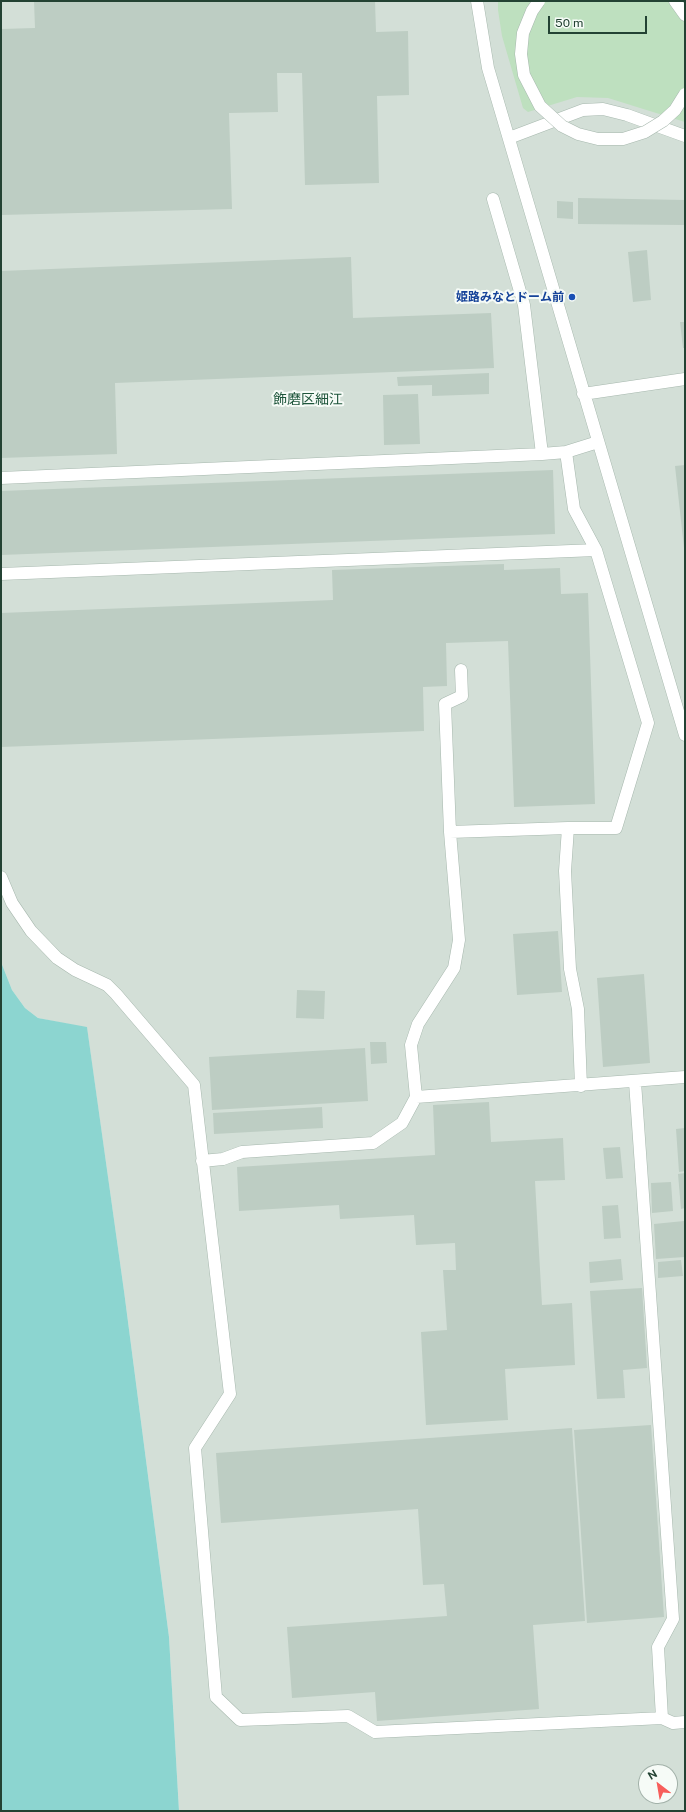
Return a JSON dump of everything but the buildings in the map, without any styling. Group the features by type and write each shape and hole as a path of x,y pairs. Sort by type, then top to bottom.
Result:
{"street":[{"path":"477,1 488,68 583,394 685,735"},
{"path":"539,1 532,11 524,33 521,54 524,75 540,106 562,126 578,134 598,138 623,139 645,132 663,121 675,110 685,94"},
{"path":"675,1 685,15"},
{"path":"509,138 583,110 603,109 627,115 685,136"},
{"path":"493,199 524,305 542,454"},
{"path":"583,394 685,380"},
{"path":"1,478 542,454 566,452 598,442"},
{"path":"450,832 616,828 648,723 596,550 574,510 566,452"},
{"path":"1,574 596,550"},
{"path":"202,1161 223,1159 242,1152 373,1143 402,1124 416,1097 411,1045 418,1024 454,968 459,940 450,832 445,704 462,696 461,670"},
{"path":"568,828 565,871 569,961 578,1009 582,1086"},
{"path":"1,877 12,902 31,931 56,958 74,970 107,985 194,1085 230,1394 195,1448 216,1696 240,1720 348,1716 375,1732 662,1718 673,1723 685,1722"},
{"path":"416,1097 582,1086 685,1077"},
{"path":"635,1082 673,1619 658,1647 662,1718"}],"shaded area":[{"path":"1,1 685,1 685,1811 179,1811 169,1637 124,1291 87,1028 38,1018 25,1008 12,990 1,962"}],"green space":[{"path":"498,1 685,1 685,122 608,98 577,97 528,112 523,108 502,36"}],"water":[{"path":"1,962 12,990 25,1008 38,1018 87,1027 124,1291 169,1637 179,1811 1,1811"}],"place":[{"name":"姫路みなとドーム前","path":"572,297"}],"district":[{"name":"飾磨区細江","path":"308,400"}]}
